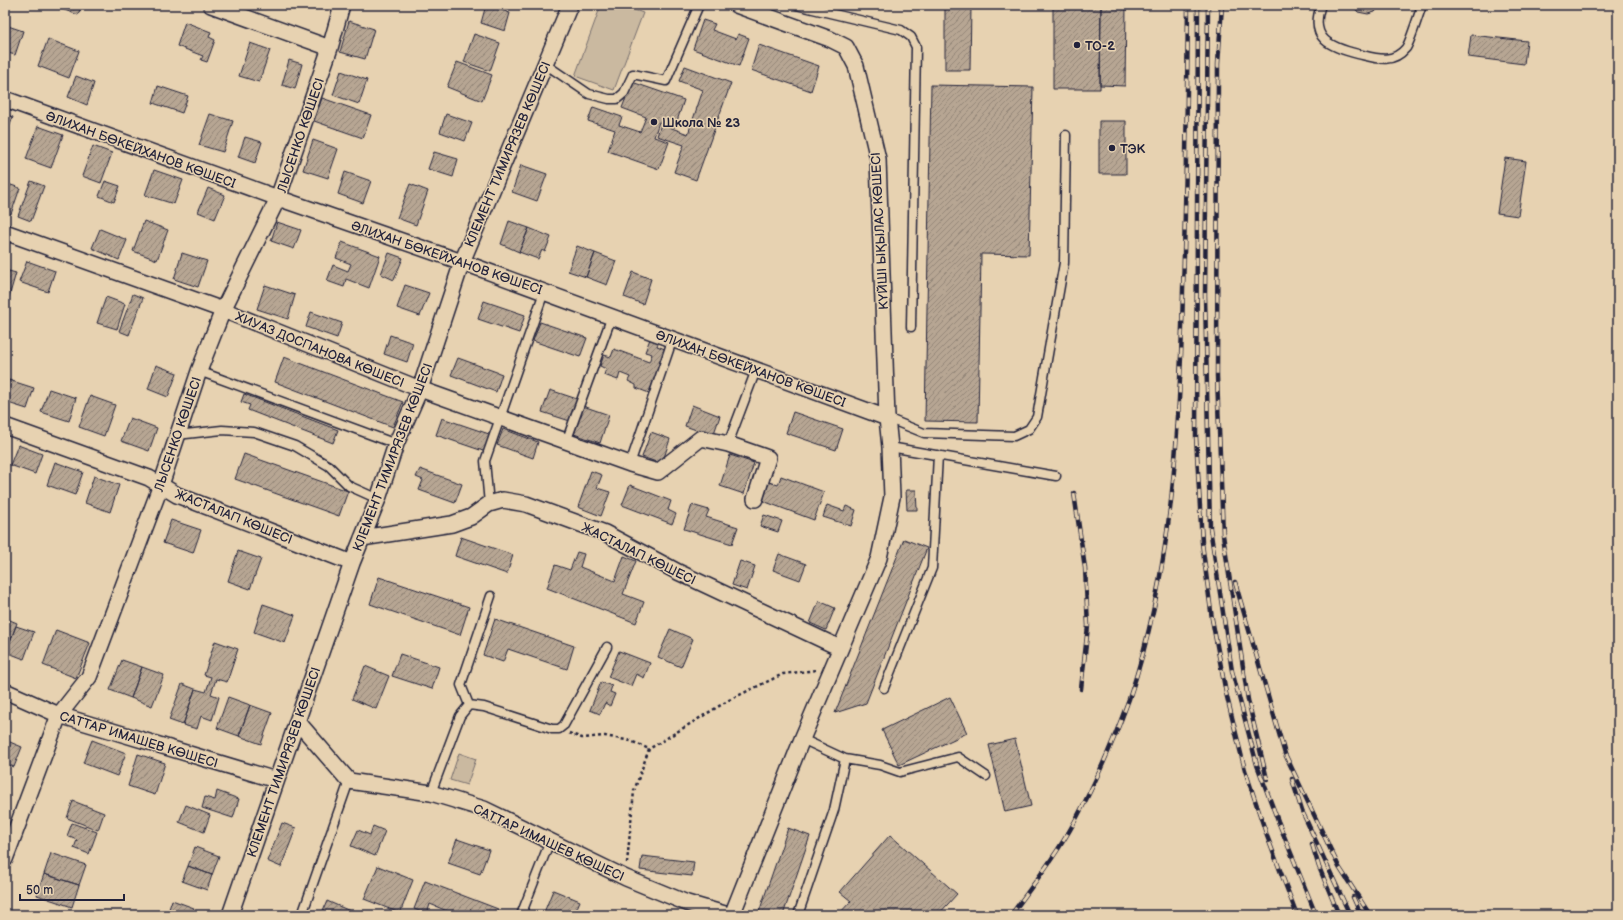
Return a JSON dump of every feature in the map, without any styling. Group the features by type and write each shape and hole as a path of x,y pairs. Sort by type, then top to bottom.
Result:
{"street":[{"path":"211,5 330,48"},
{"name":"ЛЫСЕНКО КӨШЕСІ","path":"5,859 60,715 89,676 161,485 199,371 223,310 278,198 330,48 342,5"},
{"name":"КЛЕМЕНТ ТИМИРЯЗЕВ КӨШЕСІ","path":"230,915 352,563 378,499 396,444 420,389 462,262 570,5"},
{"name":"КҮЙШІ ЫҚЫЛАС КӨШЕСІ","path":"732,915 802,739 879,558 892,497 890,446 887,418 878,159 856,66 846,47 830,38 736,5"},
{"name":"ӘЛИХАН БӨКЕЙХАНОВ КӨШЕСI","path":"5,100 612,316 887,418"},
{"name":"ХИУАЗ ДОСПАНОВА КӨШЕСІ","path":"5,232 223,310 420,389 630,464 658,472 701,438 728,444 768,458 755,499"},
{"name":"ЖАСТАЛАП КӨШЕСІ","path":"5,426 149,478 177,495 352,563"},
{"name":"ЖАСТАЛАП КӨШЕСІ","path":"362,538 452,524 471,517 489,504 503,500 526,504 605,533 678,572 840,648"},
{"name":"САТТАР ИМАШЕВ КӨШЕСІ","path":"5,691 60,715 276,780"},
{"path":"297,720 349,781"},
{"name":"САТТАР ИМАШЕВ КӨШЕСІ","path":"349,781 430,792 484,809 626,878 687,904 728,915"}],"lane":[{"path":"545,64 589,94 609,99 617,99 624,93 633,74 666,82 699,5"},
{"path":"796,5 901,30 911,36 916,47 911,327"},
{"path":"1321,5 1317,16 1318,30 1326,42 1336,48 1381,60 1396,56 1406,48 1422,5"},
{"path":"887,418 924,433 1014,436 1028,430 1038,417 1064,264 1066,135"},
{"path":"489,504 484,461 544,292"},
{"path":"566,442 612,316"},
{"path":"630,464 673,338"},
{"path":"728,444 756,370"},
{"path":"199,371 396,444"},
{"path":"177,435 222,430 254,432 295,446 329,466 349,486 378,499"},
{"path":"890,446 1056,476"},
{"path":"884,688 932,568 938,455"},
{"path":"469,705 461,685 490,596"},
{"path":"469,705 484,707 552,729 559,729 564,725 607,647"},
{"path":"430,792 460,716 469,705"},
{"path":"802,739 845,759 880,765 900,772 958,757 986,776"},
{"path":"798,915 834,810 845,759"},
{"path":"302,915 349,781"},
{"path":"521,915 550,841"}],"path":[{"path":"626,878 634,791 649,749 729,700 783,674 832,668"},
{"path":"559,729 582,738 605,736 631,741 649,749"}],"shaded area":[{"path":"601,5 621,5 643,13 614,90 575,76"},
{"path":"459,753 476,759 467,785 450,780"}],"building":[{"path":"51,5 82,5 78,15"},
{"path":"486,5 510,13 505,31 481,23"},
{"path":"518,5 532,5 530,9"},
{"path":"945,5 971,5 970,70 945,70"},
{"name":"ТО-2","path":"1053,5 1101,5 1100,89 1053,89"},
{"path":"1101,5 1126,5 1125,86 1100,85"},
{"path":"1352,5 1381,5 1375,12 1368,14 1358,12"},
{"path":"703,20 715,24 712,30 736,39 738,34 749,38 739,66 693,49"},
{"path":"349,21 374,29 365,59 340,52"},
{"path":"185,22 211,32 209,37 215,40 207,62 201,60 203,56 177,46"},
{"path":"8,26 23,31 15,55 5,52 5,35"},
{"path":"474,34 500,43 490,71 464,62"},
{"path":"1471,35 1527,41 1524,64 1468,57"},
{"path":"48,39 79,51 69,78 38,66"},
{"path":"250,43 270,50 259,82 239,76"},
{"path":"759,45 819,66 811,91 751,70"},
{"path":"289,60 302,64 295,89 282,85"},
{"path":"457,62 492,75 482,101 447,87"},
{"path":"685,66 731,83 696,180 674,172 684,145 657,136 661,124 688,134 703,90 679,81"},
{"path":"341,71 367,80 359,104 333,95"},
{"path":"76,76 94,83 87,105 68,97"},
{"path":"632,82 684,100 675,127 659,122 654,137 669,142 659,169 608,151 615,130 588,121 593,107 622,117 619,125 640,132 646,117 622,108"},
{"path":"931,85 1033,87 1029,255 981,254 978,422 925,421"},
{"path":"158,86 188,96 182,113 153,103"},
{"path":"322,98 371,115 363,138 314,121"},
{"path":"5,114 13,117 5,138"},
{"path":"210,114 233,121 223,152 199,145"},
{"path":"446,114 472,123 465,141 440,132"},
{"name":"ТЭК","path":"1099,121 1126,121 1126,174 1099,174"},
{"path":"38,126 63,135 51,168 26,159"},
{"path":"245,137 262,142 255,163 238,157"},
{"path":"313,140 338,149 328,178 303,170"},
{"path":"93,146 112,153 101,183 82,176"},
{"path":"434,152 458,159 453,177 428,169"},
{"path":"1505,158 1526,161 1518,216 1497,213"},
{"path":"521,165 547,174 537,201 512,192"},
{"path":"154,170 183,180 174,204 145,195"},
{"path":"345,172 371,181 363,203 338,194"},
{"path":"31,181 44,186 31,221 18,216"},
{"path":"105,181 120,186 114,202 99,196"},
{"path":"5,183 20,188 11,214 5,212"},
{"path":"410,184 428,191 416,225 397,218"},
{"path":"208,188 225,195 215,219 198,212"},
{"path":"144,221 168,230 157,260 133,251"},
{"path":"509,221 529,228 519,252 501,244"},
{"path":"277,222 301,230 294,249 271,241"},
{"path":"529,228 551,237 545,252 542,250 538,259 519,252"},
{"path":"100,229 127,240 119,260 92,248"},
{"path":"342,242 380,256 369,288 346,279 344,287 327,281 333,265 348,271 351,264 336,258"},
{"path":"577,246 595,253 586,277 568,271"},
{"path":"182,253 207,261 198,287 174,279"},
{"path":"389,253 403,258 394,280 381,274"},
{"path":"595,253 616,261 607,285 586,277"},
{"path":"27,261 55,271 48,292 19,282"},
{"path":"5,270 16,273 9,297 5,296"},
{"path":"633,272 651,279 643,304 624,297"},
{"path":"265,285 295,295 288,319 257,309"},
{"path":"405,285 429,293 420,316 397,308"},
{"path":"133,294 143,298 129,335 119,331"},
{"path":"106,297 125,304 117,329 97,323"},
{"path":"484,301 525,315 519,333 478,319"},
{"path":"311,312 342,323 337,338 306,327"},
{"path":"540,322 587,338 580,357 533,341"},
{"path":"390,335 413,343 407,362 384,354"},
{"path":"650,339 659,342 657,346 665,349 649,393 636,388 636,385 628,381 630,377 620,373 618,380 604,375 606,369 600,366 604,355 611,357 614,349 649,362 652,354 645,352"},
{"path":"284,357 403,402 393,427 275,382"},
{"path":"458,358 502,374 496,392 451,375"},
{"path":"156,365 177,373 168,397 148,389"},
{"path":"9,380 34,388 27,409 5,402 5,393"},
{"path":"49,389 76,398 69,421 41,412"},
{"path":"550,390 577,399 570,421 542,412"},
{"path":"244,394 338,430 333,443 248,410 250,405 241,402"},
{"path":"90,396 115,405 104,436 79,427"},
{"path":"692,405 720,416 713,436 685,426"},
{"path":"583,406 609,415 600,443 574,434"},
{"path":"793,412 843,429 836,450 786,433"},
{"path":"130,418 157,428 149,451 121,441"},
{"path":"442,418 492,435 486,452 436,435"},
{"path":"503,429 538,442 533,458 497,445"},
{"path":"651,432 670,439 662,464 642,457"},
{"path":"18,445 42,454 35,474 10,465"},
{"path":"244,454 348,491 339,516 235,479"},
{"path":"730,455 754,463 744,494 720,486"},
{"path":"55,462 83,472 75,495 47,485"},
{"path":"420,469 462,484 455,503 419,490 423,480 416,477"},
{"path":"591,471 602,475 597,488 610,492 601,516 578,507"},
{"path":"94,476 119,485 110,512 85,503"},
{"path":"781,476 824,492 814,520 763,501 769,482 778,485"},
{"path":"630,485 671,501 668,510 676,514 672,524 622,505"},
{"path":"906,490 916,490 917,510 907,510"},
{"path":"692,505 709,510 706,517 738,527 732,544 684,529"},
{"path":"827,505 844,511 846,506 856,510 851,526 823,517"},
{"path":"764,515 782,521 778,532 760,526"},
{"path":"171,520 201,530 193,553 163,543"},
{"path":"461,537 513,555 507,574 455,556"},
{"path":"904,539 927,548 866,703 835,713"},
{"path":"238,551 261,559 250,589 228,581"},
{"path":"577,552 584,554 580,567 615,581 624,556 636,561 623,594 644,602 636,623 547,588 555,565 570,570"},
{"path":"779,554 806,564 800,580 773,570"},
{"path":"740,561 755,566 747,590 732,585"},
{"path":"379,577 469,607 460,635 370,604"},
{"path":"819,601 835,608 826,630 810,623"},
{"path":"263,604 295,615 285,643 254,632"},
{"path":"5,618 17,623 6,652 5,652"},
{"path":"495,619 574,646 567,669 508,649 503,662 483,655"},
{"path":"16,626 34,632 24,659 6,652"},
{"path":"670,629 693,639 681,667 658,657"},
{"path":"56,630 90,643 76,678 43,665"},
{"path":"215,641 238,649 227,682 216,679 211,694 219,697 212,720 201,716 197,729 183,725 195,689 206,692 211,677 204,675"},
{"path":"619,651 650,663 644,678 636,674 631,686 608,677"},
{"path":"400,654 439,667 432,689 392,676"},
{"path":"122,660 142,667 131,698 110,690"},
{"path":"365,666 389,676 376,709 352,699"},
{"path":"142,667 164,675 152,706 131,698"},
{"path":"601,682 612,686 610,692 615,694 610,706 605,703 600,714 590,710"},
{"path":"182,684 195,689 183,725 169,720"},
{"path":"228,697 250,705 239,736 217,728"},
{"path":"950,697 967,733 899,765 882,730"},
{"path":"250,705 272,713 261,744 239,736"},
{"path":"1015,739 1031,806 1005,812 989,745"},
{"path":"5,740 22,747 14,767 5,763"},
{"path":"92,740 126,753 117,776 83,763"},
{"path":"138,754 165,763 155,795 128,786"},
{"path":"217,791 239,799 233,818 202,808 205,797 215,800"},
{"path":"73,801 104,813 98,830 67,818"},
{"path":"186,805 210,815 204,832 179,822"},
{"path":"72,823 97,832 89,854 74,848 77,840 67,836"},
{"path":"282,823 296,828 281,867 267,861"},
{"path":"373,826 385,831 375,856 351,846 358,830 370,835"},
{"path":"788,828 810,836 783,915 758,915"},
{"path":"890,835 957,894 938,915 838,915 851,901 840,892"},
{"path":"457,839 489,850 480,874 448,863"},
{"path":"195,847 219,856 212,875 188,866"},
{"path":"51,853 86,865 79,885 44,874"},
{"path":"642,856 694,862 692,876 640,870"},
{"path":"188,866 212,875 207,890 182,881"},
{"path":"378,866 413,880 400,913 364,899"},
{"path":"44,874 79,885 72,907 37,895"},
{"path":"425,881 498,909 495,915 457,915 430,904 427,914 414,909"},
{"path":"553,890 580,901 574,915 543,915"},
{"path":"172,900 194,908 191,915 167,915"},
{"path":"327,901 357,914 357,915 321,915"}],"railway":[{"path":"1011,915 1044,869 1075,821 1097,776 1129,699 1144,650 1156,600 1165,549 1171,497 1176,445 1182,341 1188,5"},
{"path":"1198,5 1196,436 1202,543 1212,619 1226,693 1245,770 1267,836 1297,915"},
{"path":"1208,5 1205,295 1210,528 1232,671 1257,765 1316,915"},
{"path":"1222,5 1218,64 1217,376 1223,535 1248,700 1267,779"},
{"path":"1074,493 1085,568 1088,626 1081,689"},
{"path":"1235,582 1285,754 1339,867 1370,915"},
{"path":"1292,779 1302,811 1350,915"},
{"path":"1312,844 1319,867 1339,915"},
{"path":"1353,897 1361,915"}],"place":[{"name":"ТО-2","path":"1077,45"},
{"name":"Школа № 23","path":"654,122"},
{"name":"ТЭК","path":"1112,148"}]}
